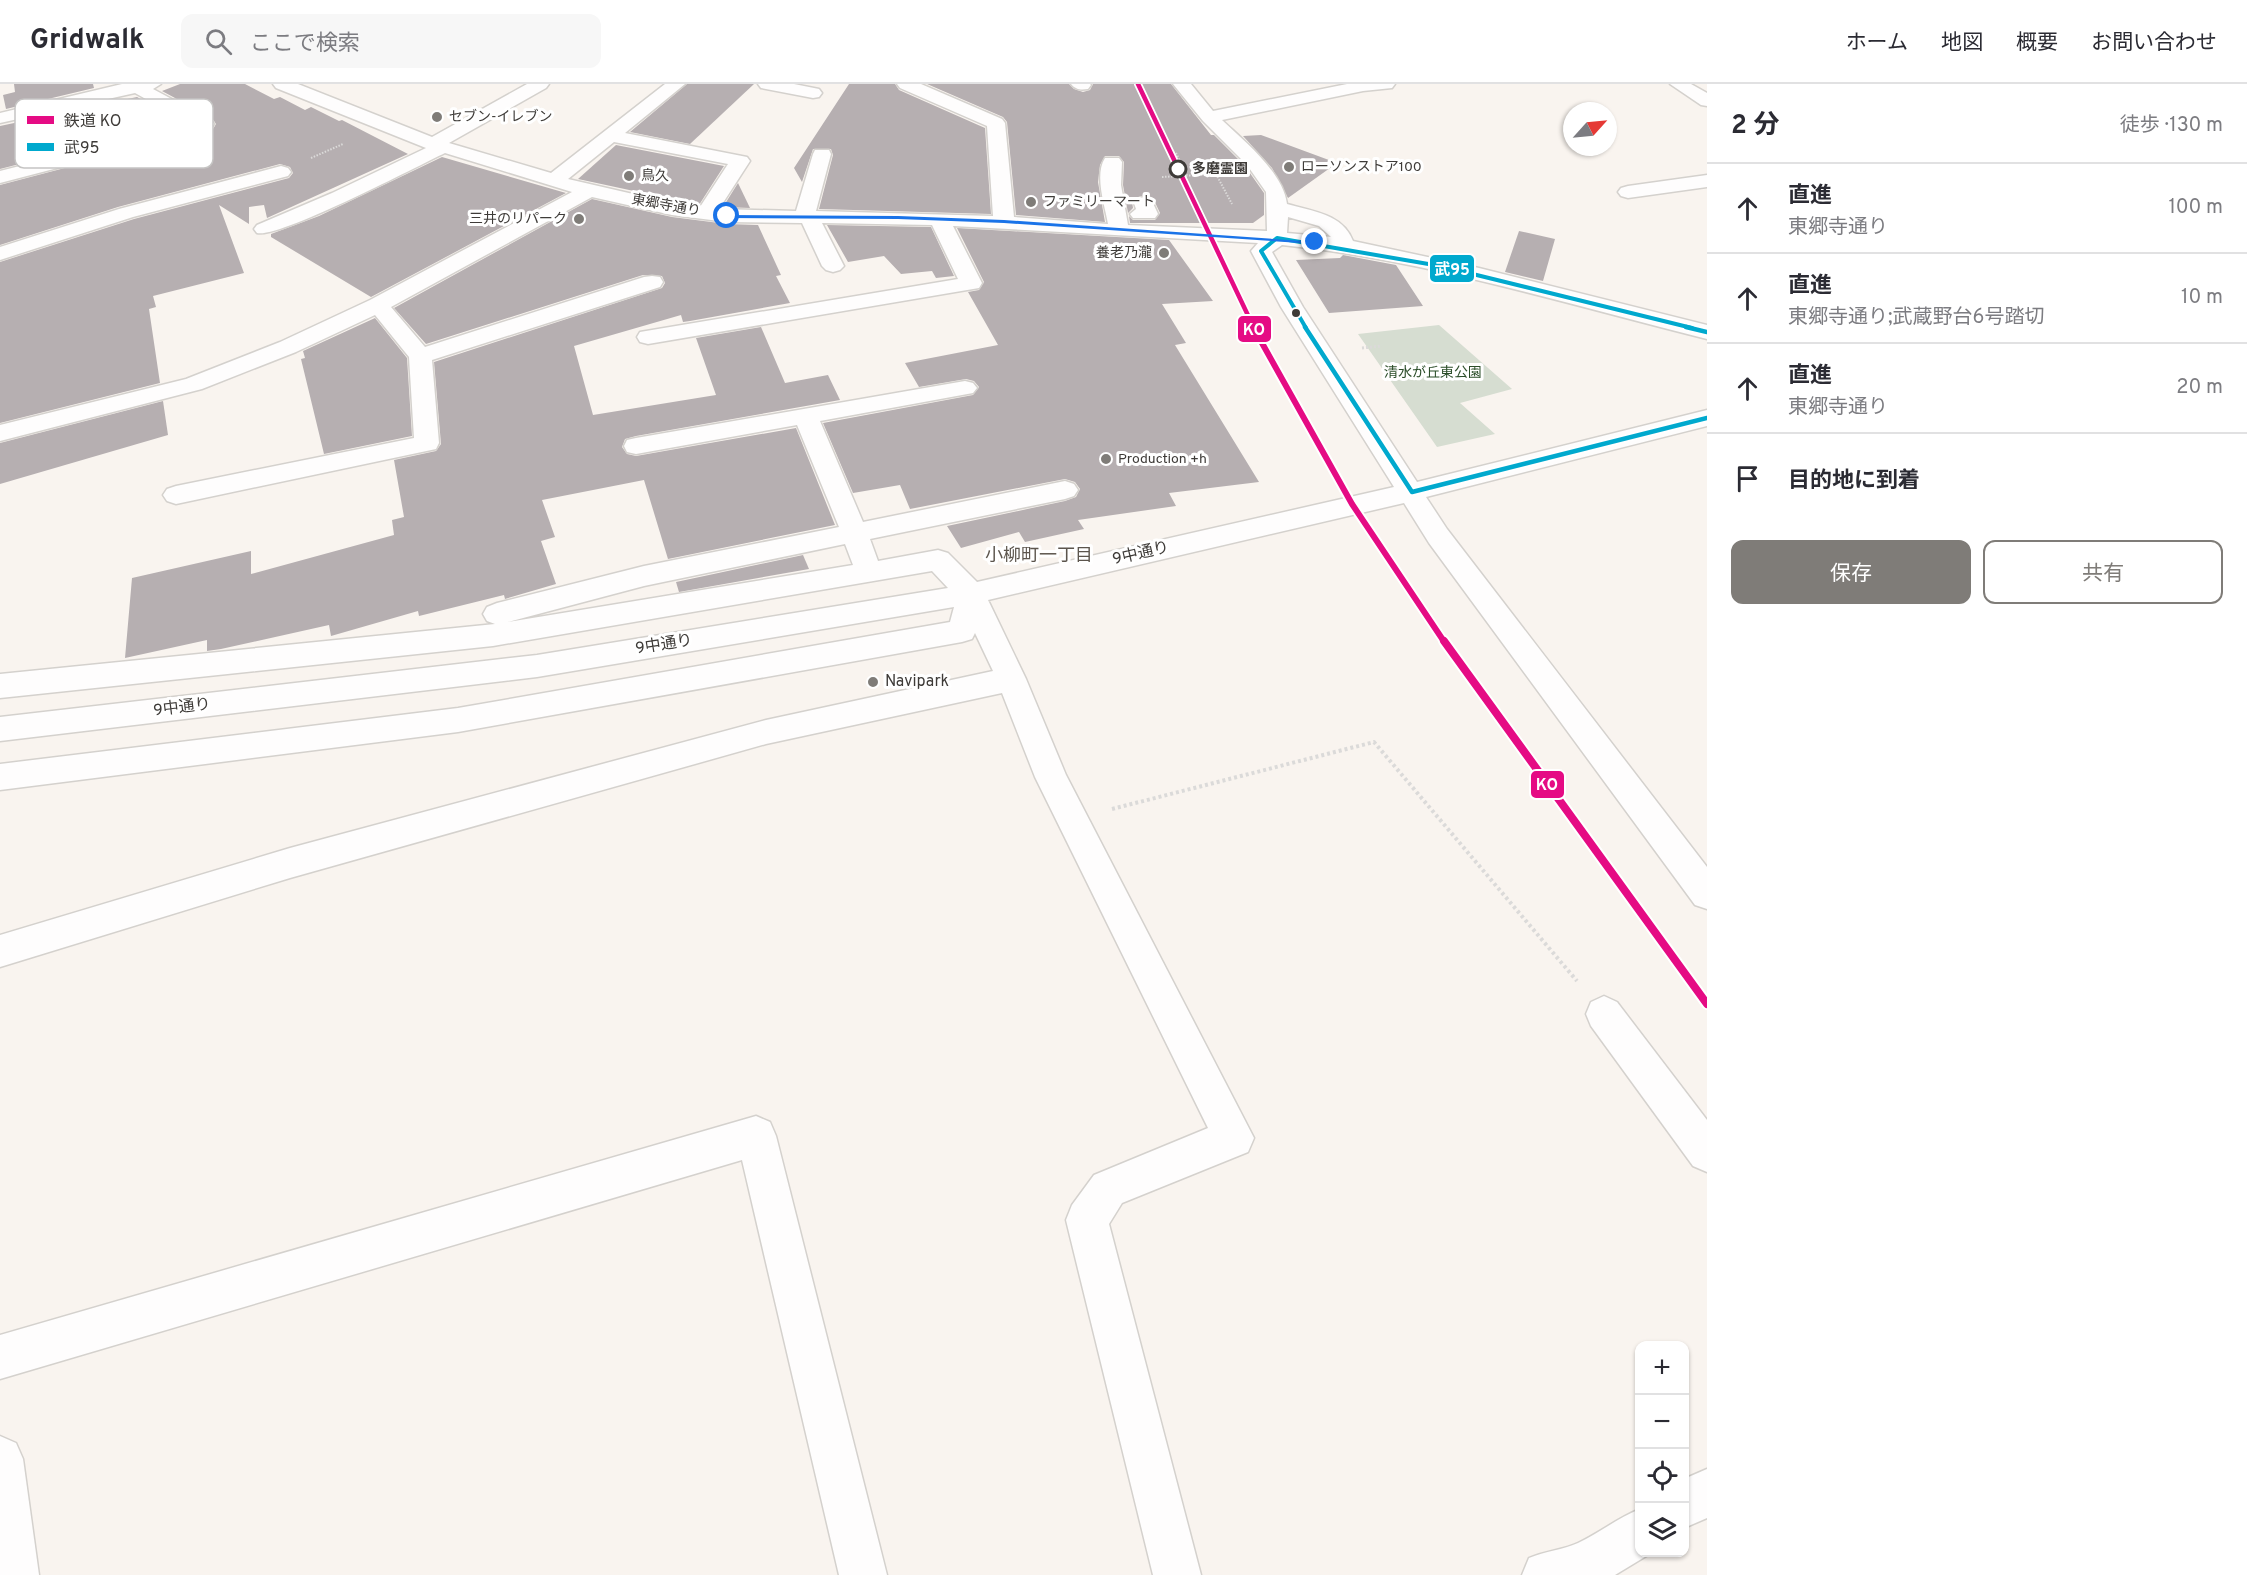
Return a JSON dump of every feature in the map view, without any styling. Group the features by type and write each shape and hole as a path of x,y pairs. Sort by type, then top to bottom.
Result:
{"street":[{"name":"東郷寺通り","path":"282,84 438,145 589,191 672,209 727,216 1004,222 1119,231 1140,213 1176,234 1277,238"},
{"path":"264,229 339,197 438,145 540,84"},
{"path":"553,181 676,84"},
{"path":"767,84 813,93"},
{"path":"906,84 996,123 1004,222"},
{"path":"1182,84 1186,92 1203,107 1209,117 1254,161 1276,192 1277,238"},
{"path":"1209,117 1363,86 1386,84"},
{"path":"1679,84 1707,101"},
{"path":"81,99 140,85 163,99"},
{"path":"0,118 15,114"},
{"path":"611,136 740,161 706,213"},
{"path":"822,154 806,217 833,266"},
{"path":"1112,162 1111,186 1119,231"},
{"path":"0,177 35,168"},
{"path":"0,254 126,213 280,172"},
{"path":"1628,192 1707,181"},
{"path":"0,433 194,384 288,347 378,305 589,191"},
{"path":"1278,207 1326,222 1339,231 1344,245"},
{"path":"648,337 971,283 940,220"},
{"path":"1707,332 1479,274 1344,245 1277,238 1261,251 1356,408 1412,492 1438,536 1707,894"},
{"path":"420,356 652,282"},
{"path":"176,495 427,443 420,356 378,305"},
{"path":"636,446 965,388"},
{"path":"805,416 869,572"},
{"path":"1412,492 1707,418"},
{"path":"370,647 644,576 1065,490"},
{"name":"9中通り","path":"0,729 537,666 971,594 1412,492"},
{"path":"0,686 493,634 938,560 971,594 1011,679 1051,777 1234,1138 1108,1189 1087,1220 1177,1575"},
{"path":"0,777 458,720 962,631 971,594"},
{"path":"0,951 290,863 766,732 1011,679"},
{"path":"1604,1014 1707,1152"},
{"path":"0,1357 756,1136 863,1575"},
{"path":"0,1459 15,1575"},
{"path":"1687,1503 1707,1491"},
{"path":"1546,1575 1585,1566 1635,1536"}],"path":[{"path":"280,172 386,124"},
{"path":"1176,153 1186,175"},
{"path":"1153,177 1216,174 1237,213"},
{"path":"1352,349 1382,346"},
{"path":"1072,819 1374,742 1604,1014"}],"green space":[{"name":"清水が丘東公園","path":"1439,325 1512,389 1460,403 1495,434 1437,447 1358,334"}],"building":[{"path":"14,84 93,84 94,88 48,99 15,99 15,107 6,109 3,95 15,92"},
{"path":"180,84 245,84 274,99 280,97 305,110 311,107 339,121 342,120 408,154 267,218 264,205 249,207 249,224 219,205 244,273 153,296 156,307 149,309 160,383 0,423 0,262 134,219 289,178 293,173 290,167 280,164 118,207 0,245 0,185 65,168 213,168 213,129 216,124 213,120 213,99 177,99 162,91"},
{"path":"687,84 754,84 690,144 630,132"},
{"path":"849,84 895,84 899,90 985,128 991,214 819,209 833,155 831,149 813,149 802,182 794,168"},
{"path":"927,84 1069,84 1074,89 1083,92 1090,90 1093,84 1171,84 1211,135 1214,135 1245,166 1264,193 1264,215 1253,223 1130,223 1129,216 1133,220 1155,220 1160,213 1153,198 1145,195 1135,198 1132,202 1133,208 1128,213 1123,185 1124,162 1119,156 1105,156 1100,165 1098,182 1105,222 1016,215 1007,122 1003,117"},
{"path":"15,123 15,165 0,169 0,126"},
{"path":"1261,135 1337,163 1288,198 1272,168 1243,136"},
{"path":"616,145 724,166 699,205 578,179"},
{"path":"442,157 566,193 371,297 271,237 271,234 319,216"},
{"path":"738,183 750,208 723,207"},
{"path":"592,199 672,217 727,224 758,225 781,275 776,276 790,303 683,322 681,315 574,346 593,415 716,395 696,338 761,327 785,383 828,375 840,400 636,436 625,439 622,447 627,454 636,456 796,428 835,525 668,559 644,480 542,500 555,537 541,541 556,584 505,599 504,595 419,616 418,611 331,636 329,625 221,649 207,651 207,640 125,658 132,578 251,551 251,574 394,535 392,520 404,517 394,460 436,451 441,444 434,362 662,288 665,283 662,276 643,275 426,344 394,308"},
{"path":"827,225 931,227 954,276 936,278 932,271 901,274 884,256 848,262"},
{"path":"957,228 1169,240 1213,301 1162,304 1186,343 1175,345 1259,482 1169,493 1176,506 1078,520 1084,529 1025,542 1019,532 961,548 947,526 1065,501 1076,497 1080,489 1075,482 1065,479 910,509 900,485 853,493 823,423 973,395 979,387 974,381 966,379 919,387 905,363 998,345 968,292 979,290 984,282"},
{"path":"1519,231 1555,239 1543,281 1505,272"},
{"path":"1343,255 1396,265 1423,306 1329,313 1296,260 1340,258"},
{"path":"375,318 407,358 412,436 324,454 301,359 305,358 303,351"},
{"path":"163,401 168,435 0,484 0,443"},
{"path":"803,555 809,569 679,592 676,582"}],"rail line":[{"name":"KO","path":"1138,84 1251,323 1352,504 1453,655 1707,1004"}],"transit line":[{"name":"武95","path":"1707,332 1493,278 1386,255 1277,238 1261,251 1292,307 1412,492 1707,418"}],"place":[{"name":"セブン-イレブン","path":"437,117"},
{"name":"ローソンストア100","path":"1289,167"},
{"name":"多磨霊園","path":"1178,169"},
{"name":"鳥久","path":"629,176"},
{"name":"ファミリーマート","path":"1031,202"},
{"name":"三井のリパーク","path":"579,219"},
{"name":"養老乃瀧","path":"1164,253"},
{"name":"Production +h","path":"1106,459"},
{"name":"Navipark","path":"873,682"}],"district":[{"name":"小柳町一丁目","path":"1039,556"}],"route":[{"path":"727,216 1004,222 1315,242"}]}
